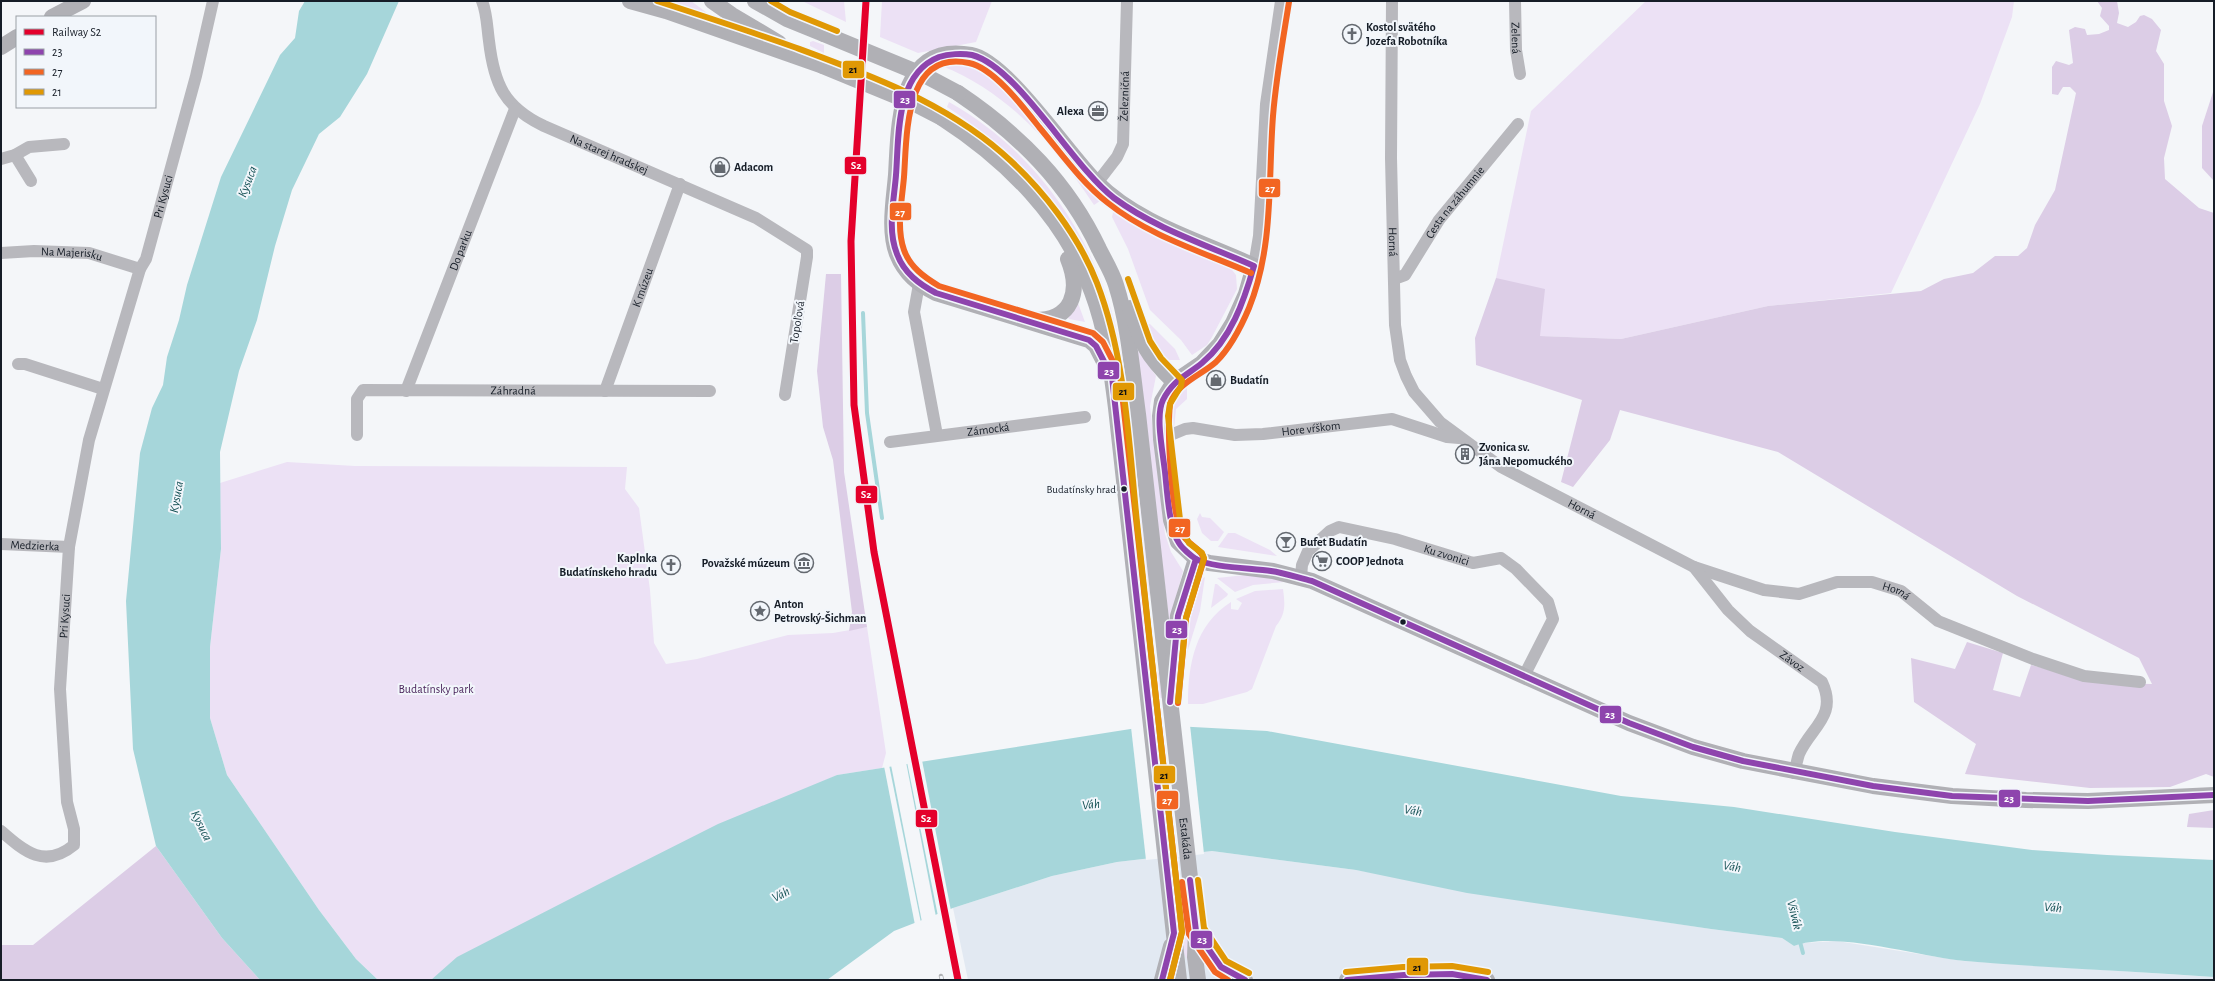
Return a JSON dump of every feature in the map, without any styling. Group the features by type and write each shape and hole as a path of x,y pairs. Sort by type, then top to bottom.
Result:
{"main road":[{"path":"54,16 83,1"},
{"path":"630,1 701,23 823,66 913,103 942,118 969,136 1010,169 1051,219 1075,278 1074,296 1069,306 1055,316 1040,320 1028,320"},
{"path":"712,1 771,38 823,66"},
{"path":"755,1 787,19 926,76 958,93 1012,132 1053,175 1088,226 1116,285 1128,340 1170,698"},
{"path":"1,47 16,38"},
{"path":"1112,377 1093,342 1028,320 951,298 919,284 906,272 897,254 894,239 894,195 902,104 907,86 915,74 928,62 940,56 961,53 974,55 997,68 1008,78 1069,153 1097,182 1126,206 1155,223 1254,266 1246,294 1233,323 1220,344 1202,363 1174,382 1162,401 1160,416 1161,439 1174,535 1183,548 1196,559 1209,563 1273,571 1300,577 1353,597 1629,723 1693,747 1736,760 1880,787 1952,796 2026,800 2088,801 2214,795"},
{"name":"Estakáda","path":"1051,219 1072,250 1090,287 1102,324 1112,377 1179,980"},
{"path":"1111,272 1121,283 1143,345 1155,364 1174,382"},
{"path":"1170,698 1178,616 1196,559"},
{"name":"Estakáda","path":"1170,698 1196,931 1195,957 1198,980"},
{"path":"1196,931 1221,967 1245,980"},
{"path":"1162,980 1174,933"},
{"path":"1346,980 1404,975 1452,974 1487,980"}],"street":[{"name":"Pri Kysuci","path":"1,831 25,851 38,856 56,857 74,845 74,829 67,802 60,689 69,547 89,440 102,389 140,269 146,259 196,76 213,1"},
{"name":"Na starej hradskej","path":"482,1 492,60 497,79 507,99 515,109 544,126 756,218 806,250"},
{"name":"Železničná","path":"1097,182 1118,157 1123,144 1127,1"},
{"path":"1254,266 1259,236 1266,104 1281,1"},
{"name":"Horná","path":"1392,1 1391,158 1395,325 1400,360 1414,392 1426,407 1459,438 1501,467 1694,567 1764,590 1799,594 1837,582 1872,582 1901,591 1938,621 2033,659 2084,676 2140,682"},
{"name":"Zelená","path":"1515,1 1516,50 1520,74"},
{"name":"Do parku","path":"406,390 515,109"},
{"name":"Cesta na záhumnie","path":"1394,279 1405,275 1438,220 1518,124"},
{"path":"1,159 16,155 29,147 64,144"},
{"path":"16,155 32,181"},
{"name":"K múzeu","path":"605,391 680,184"},
{"name":"Topoľová","path":"785,395 807,257 806,250"},
{"name":"Na Majerisku","path":"1,253 34,251 89,254 140,269"},
{"path":"919,284 914,312 938,435"},
{"path":"18,364 26,364 102,389"},
{"name":"Záhradná","path":"357,435 357,399 363,390 710,391"},
{"name":"Zámocká","path":"890,442 1086,416"},
{"name":"Hore vŕškom","path":"1161,439 1185,429 1193,428 1235,435 1263,434 1392,419 1447,437 1459,438"},
{"name":"Ku zvonici","path":"1300,577 1302,565 1308,551 1330,531 1339,527 1396,539 1473,563 1501,558 1516,569 1548,602 1553,619 1524,676"},
{"name":"Medzierka","path":"1,544 69,547"},
{"name":"Závoz","path":"1694,567 1728,610 1750,631 1822,682 1827,693 1827,707 1817,729 1799,754 1794,772"}],"shaded area":[{"path":"2097,1 2117,1 2119,13 2117,23 2128,27 2136,22 2140,16 2144,15 2152,19 2161,30 2156,51 2164,64 2164,101 2172,126 2164,158 2165,179 2199,208 2214,213 2214,777 2206,774 2170,787 2090,788 1965,774 1976,744 1914,702 1911,658 1955,669 1967,642 2003,653 1993,690 2020,697 2031,665 2102,683 2152,684 2139,658 2017,596 1778,452 1620,410 1610,440 1573,487 1561,482 1582,400 1476,365 1475,338 1496,278 1545,289 1540,336 1621,339 1768,306 1921,291 1944,279 1973,273 1995,256 2018,256 2027,248 2035,225 2055,190 2076,93 2070,87 2063,87 2058,95 2052,94 2052,67 2056,61 2069,65 2073,63 2069,30 2075,27 2085,29 2087,35 2099,34 2109,30 2109,26 2100,16 2102,8"},
{"path":"2214,89 2214,181 2202,168 2202,126"},
{"path":"826,274 841,274 844,472 867,627 849,631 852,612 833,460 823,427 817,371"},
{"path":"2214,810 2214,828 2187,827 2189,814"},
{"path":"156,846 222,938 260,980 1,980 1,945 33,945"},
{"path":"1212,851 1356,870 1619,915 1782,938 1794,946 1803,943 1837,941 1963,961 2214,977 2214,980 968,980 953,908 1052,876 1117,862"}],"green space":[{"path":"647,1 691,1 726,27"},
{"path":"802,1 844,1 846,22"},
{"path":"882,1 992,1 976,42 918,53 880,37"},
{"path":"1646,1 2014,1 2012,17 1980,104 1891,293 1768,306 1621,339 1540,336 1496,278 1531,111"},
{"path":"813,41 824,45 824,53 810,46 810,42"},
{"path":"961,64 981,70 1005,87 1078,175 1105,202 1103,205 1100,201 1094,205 1063,162 1046,142 1009,106 989,91 966,77 942,66"},
{"path":"949,102 978,120 1004,141 1028,164 1050,190 1069,217 1086,247 1100,277 1111,309 1119,341 1124,373 1150,594 1148,599 1144,595 1106,311 1093,277 1064,219 1046,194 1002,149 947,107"},
{"path":"1114,208 1160,235 1225,261 1236,275 1237,289 1212,337 1207,345 1192,355 1181,340 1150,310 1128,249 1112,217"},
{"path":"1078,303 1085,322 1069,319 1067,316"},
{"path":"1150,324 1175,349 1180,360 1163,360 1147,342 1151,340 1146,325"},
{"path":"1136,348 1156,376 1150,406 1165,534 1171,552 1183,571 1170,619 1169,619"},
{"path":"1187,382 1187,399 1176,409 1174,429 1169,432 1166,418 1169,404 1176,391"},
{"name":"Budatínsky park","path":"287,462 355,466 627,467 625,489 639,508 650,590 654,643 666,664 697,659 788,635 833,633 867,627 886,753 882,768 837,775 444,970 431,980 378,980 356,959 319,910 227,775 210,718 210,647 221,549 220,483"},
{"path":"1200,513 1202,517 1210,518 1224,532 1218,541 1211,541 1202,533 1197,519"},
{"path":"1228,533 1235,533 1270,550 1277,556 1218,547"},
{"path":"1245,575 1279,579 1284,582 1253,585 1235,592 1217,578"},
{"path":"1205,577 1200,611 1179,679 1179,644 1194,584"},
{"path":"1215,584 1217,584 1228,594 1211,608"},
{"path":"1283,589 1284,604 1282,617 1276,626 1252,689 1247,692 1203,704 1188,704 1188,689 1192,660 1196,647 1209,622 1219,611 1231,602 1231,609 1238,610 1242,603 1236,599 1255,591"},
{"path":"1155,669 1159,673 1162,698 1155,698 1152,674"},
{"path":"1188,931 1188,962 1184,953 1181,932"}],"water":[{"name":"Kysuca","path":"305,1 399,1 367,74 340,117 319,134 292,190 275,246 257,320 239,371 220,452 221,549 210,647 210,718 227,775 319,910 356,959 378,980 260,980 222,938 156,846 133,749 126,601 140,453 152,408 163,385 167,357 179,320 187,285 221,177 280,55 295,38 299,11"},
{"name":"Váh","path":"1156,725 1267,731 1621,796 1734,807 1895,832 2032,850 2214,860 2214,977 1965,961 1946,959 1878,946 1832,941 1812,942 1794,946 1782,938 1467,893 1356,870 1212,851 1117,862 1052,876 953,908 894,931 827,980 431,980 457,957 601,883 718,824 837,775"}],"pier":[{"path":"1159,724 1174,857 1146,860 1131,727"},
{"path":"1163,724 1190,725 1204,854 1178,857"},
{"path":"922,760 951,911 938,916 907,762"},
{"path":"906,762 936,917 922,922 891,765"},
{"path":"889,765 921,923 915,925 884,766"}],"waterway":[{"path":"863,313 867,413 882,518"},
{"name":"Všivák","path":"1799,938 1803,953"}],"railway":[{"path":"941,976 942,980"}],"rail line":[{"name":"S2","path":"866,1 851,241 854,405 874,552 958,980"}],"transit line":[{"name":"21","path":"657,1 777,41 849,68 903,91 954,118 1002,153 1031,181 1057,212 1080,247 1097,283 1115,343 1121,374 1129,438 1143,582 1182,932 1170,980"},
{"name":"21","path":"771,1 790,12 837,31"},
{"name":"27","path":"1178,703 1186,618 1204,559 1203,555 1184,538 1178,523 1171,470 1169,433 1170,404 1173,397 1183,385 1210,367 1226,350 1243,322 1257,285 1263,261 1266,237 1274,102 1289,2"},
{"name":"23","path":"1162,980 1174,933 1112,377 1096,346 1089,340 930,290 918,282 904,267 900,261 894,244 892,235 892,215 899,125 902,108 914,77 925,65 943,56 960,54 972,55 990,63 1008,78 1026,97 1098,183 1114,198 1130,209 1164,228 1254,266 1246,293 1229,331 1221,343 1202,363 1180,379 1171,388 1163,400 1161,407 1160,435 1169,509 1173,528 1180,545 1196,559 1222,566 1276,572 1312,581 1629,723 1693,747 1743,761 1873,786 1952,796 2088,801 2214,795"},
{"name":"27","path":"1170,980 1182,932 1120,375 1103,342 1093,333 939,286 923,275 910,262 904,250 900,232 900,214 909,119 913,99 921,82 932,69 948,62 969,63 979,66 998,80 1008,90 1080,177 1108,203 1124,215 1159,234 1251,273"},
{"name":"21","path":"1128,279 1150,341 1161,358 1182,380 1181,386 1170,404 1168,416 1181,528 1189,543 1202,553 1204,558 1186,618 1178,701"},
{"name":"23","path":"1170,702 1178,616 1196,559"},
{"name":"23","path":"1190,880 1196,931 1221,967 1245,980"},
{"name":"21","path":"1198,880 1204,928 1226,961 1249,973"},
{"name":"27","path":"1182,882 1189,934 1215,972 1228,980"},
{"name":"21","path":"1346,972 1403,967 1452,966 1488,972"},
{"name":"23","path":"1347,980 1404,975 1452,974 1487,980"}],"place":[{"name":"Kostol svätého Jozefa Robotníka","path":"1352,34"},
{"name":"Alexa","path":"1098,111"},
{"name":"Adacom","path":"720,167"},
{"name":"Budatín","path":"1216,380"},
{"name":"Zvonica sv. Jána Nepomuckého","path":"1465,454"},
{"name":"Budatínsky hrad","path":"1124,489"},
{"name":"Bufet Budatín","path":"1286,542"},
{"name":"COOP Jednota","path":"1322,561"},
{"name":"Považské múzeum","path":"804,563"},
{"name":"Kaplnka Budatínskeho hradu","path":"671,565"},
{"name":"Anton Petrovský-Šichman","path":"760,611"}]}
